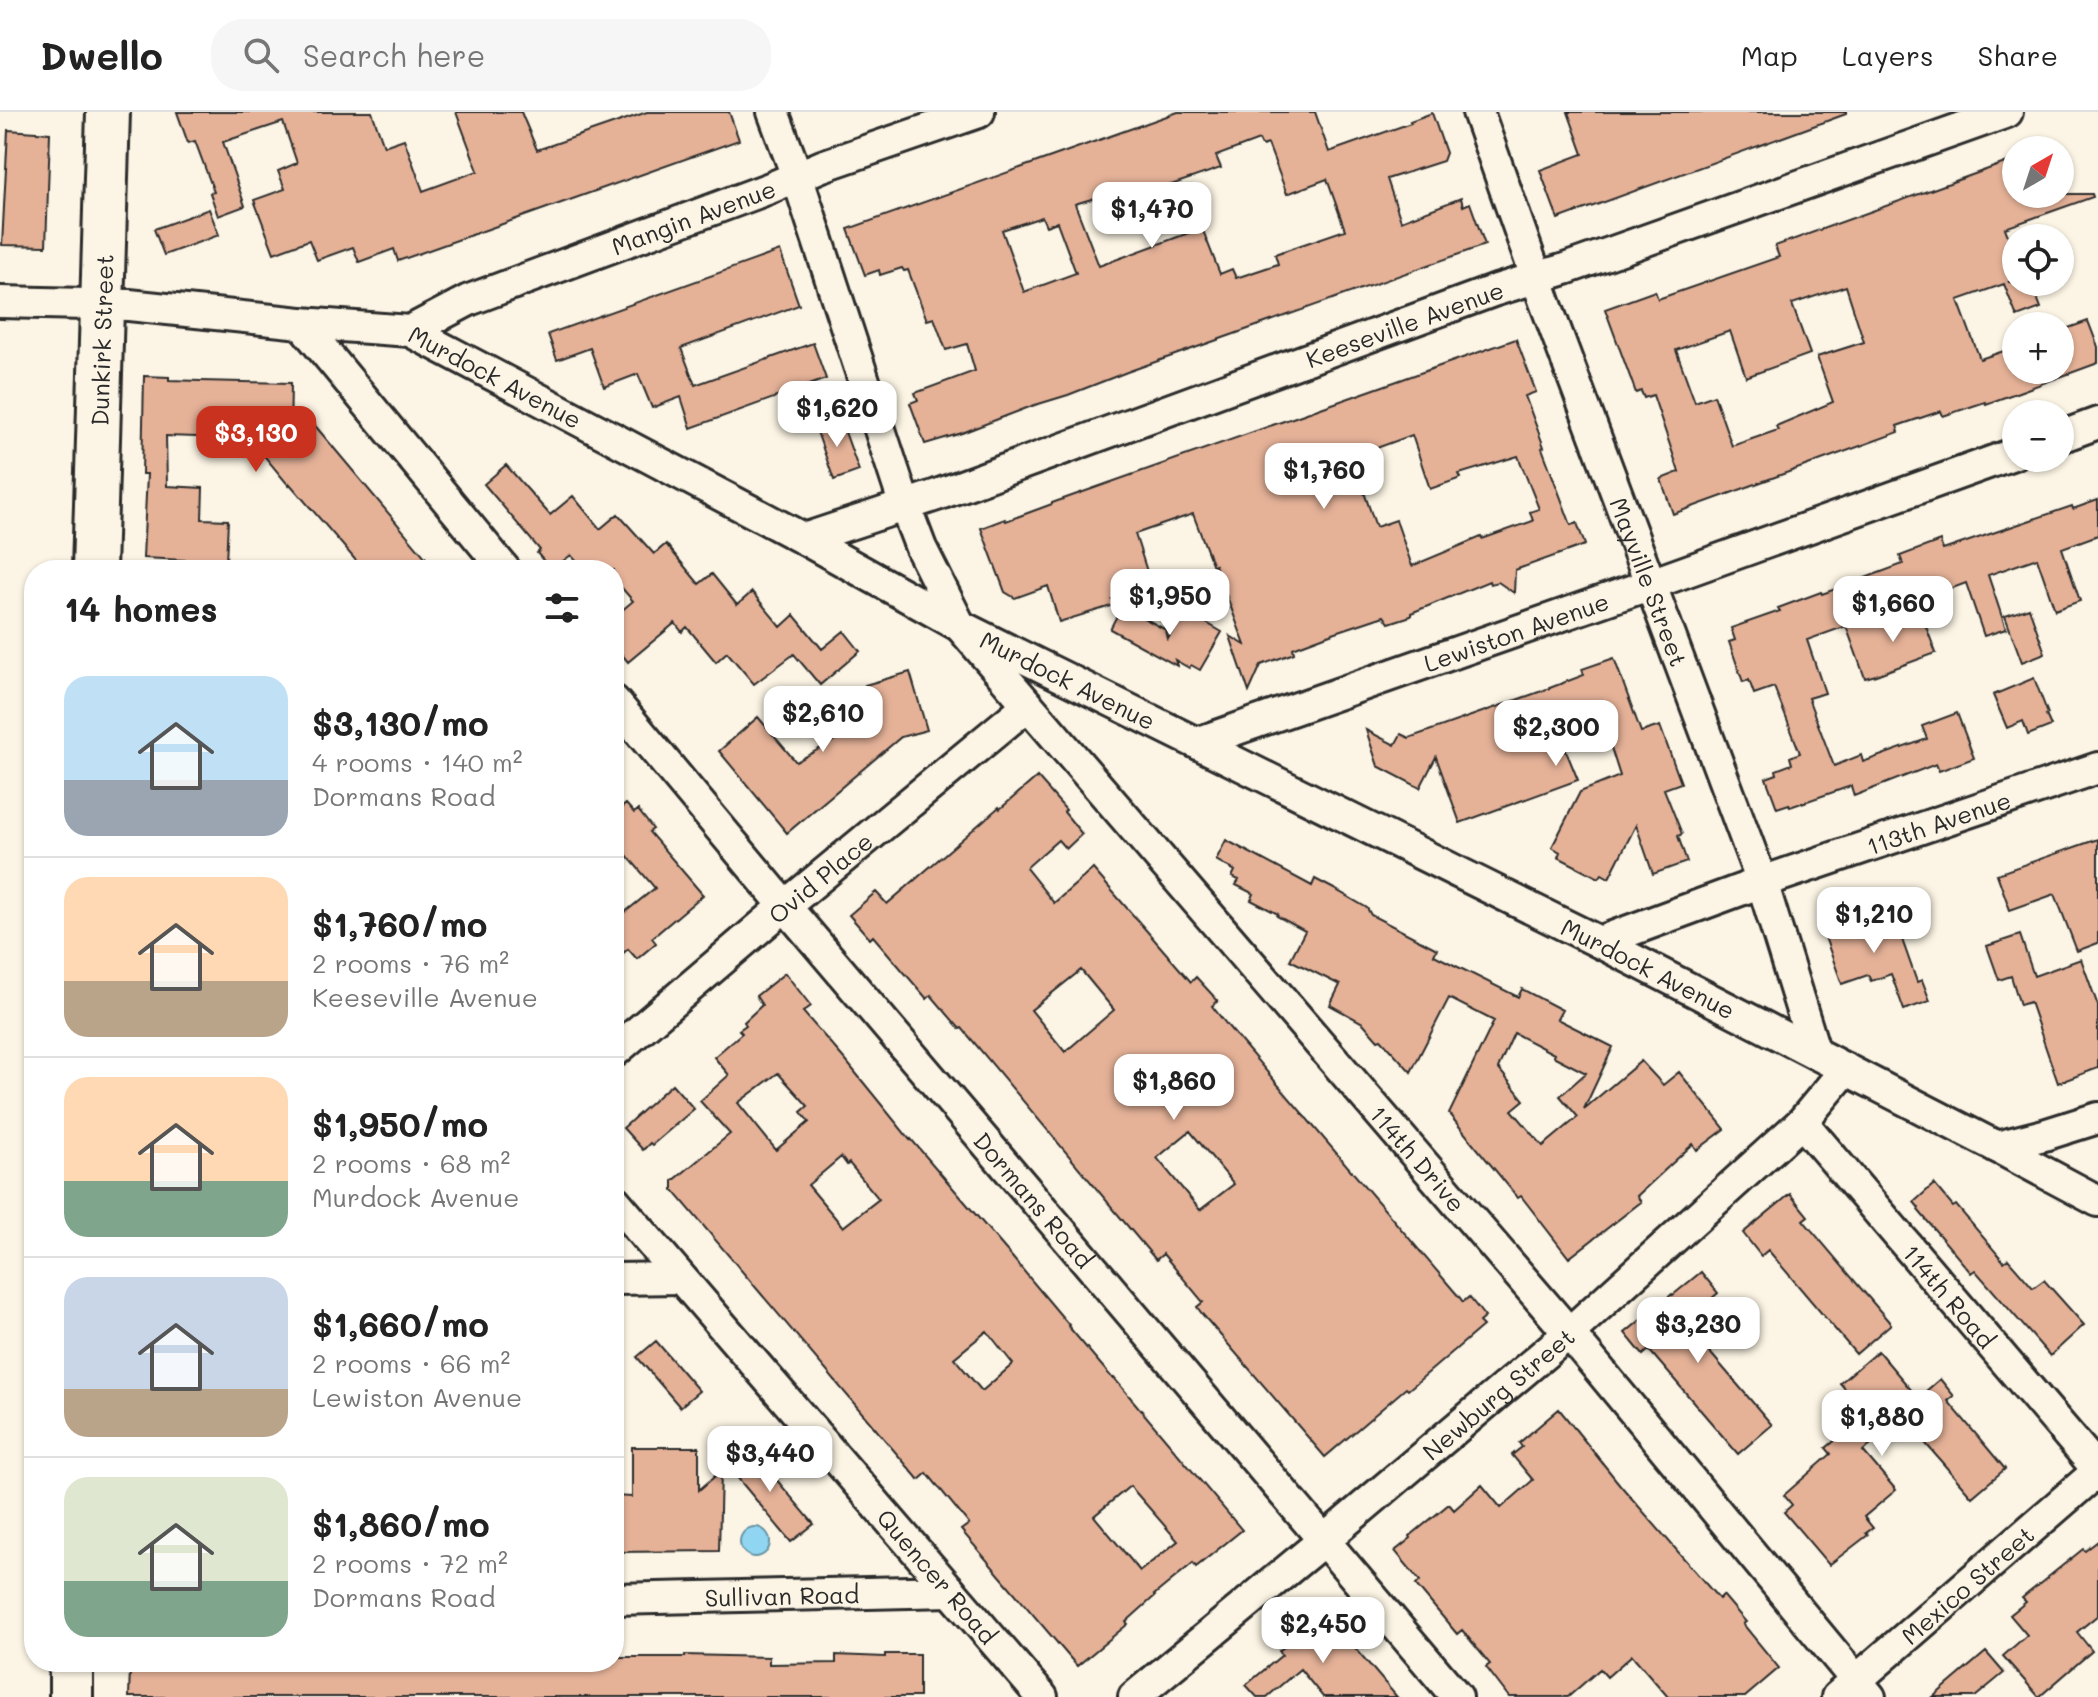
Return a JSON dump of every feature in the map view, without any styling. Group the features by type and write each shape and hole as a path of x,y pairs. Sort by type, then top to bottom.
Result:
{"main road":[{"name":"Dunkirk Street","path":"94,560 108,112"},
{"path":"71,1672 71,1697"}],"street":[{"path":"773,112 797,176 905,506 921,548 960,626"},
{"name":"Mangin Avenue","path":"410,331 469,300 797,176 979,112"},
{"name":"Mayville Street","path":"1478,112 1536,277 1762,882 1815,1053"},
{"name":"Keeseville Avenue","path":"804,539 905,506 1463,302 2007,112"},
{"name":"Murdock Avenue","path":"0,302 129,305 410,331 804,539 960,626 1599,942 2098,1201"},
{"path":"301,323 497,560"},
{"path":"2074,432 2098,423"},
{"name":"Lewiston Avenue","path":"1197,743 2002,458"},
{"name":"114th Drive","path":"960,626 1569,1333 1854,1692"},
{"name":"Ovid Place","path":"624,1043 1028,705"},
{"name":"Dormans Road","path":"624,713 1457,1697"},
{"name":"113th Avenue","path":"1599,942 1762,882 2098,768"},
{"name":"Newburg Street","path":"1134,1697 1569,1333 1802,1122 1846,1069"},
{"path":"1997,1147 2098,1118"},
{"name":"114th Road","path":"1802,1122 2098,1470"},
{"name":"Quencer Road","path":"624,1212 1042,1697"},
{"path":"624,1279 680,1278"},
{"name":"Mexico Street","path":"1854,1692 2098,1470"},
{"name":"Sullivan Road","path":"624,1599 951,1591"}],"water":[{"path":"755,1527 766,1531 770,1542 766,1553 755,1557 744,1553 740,1542 744,1531"}],"building":[{"path":"177,112 372,112 384,146 404,139 423,191 478,171 456,112 521,112 537,150 647,112 729,112 739,140 398,261 394,249 359,262 353,247 317,260 309,240 274,253 254,200 285,189 278,171 297,163 283,122 223,142 245,206 218,216 210,193 214,192 195,141 188,143"},
{"path":"1178,112 1315,112 1329,152 1432,113 1446,153 1443,161 1387,179 1401,221 1461,198 1463,206 1470,203 1485,245 925,444 910,403 918,400 915,393 975,371 967,344 946,350 934,318 927,320 908,270 902,268 880,275 879,270 865,275 848,229","holes":["1259,140 1262,146 1268,144 1287,194 1327,179 1345,230 1275,254 1278,264 1236,278 1232,269 1220,274 1202,228 1099,266 1075,204 1132,187 1136,197 1221,168 1216,156","1042,217 1046,226 1057,222 1076,273 1024,292 1002,230"]},
{"path":"1568,112 1846,114 1558,219 1540,170 1583,154"},
{"path":"8,130 50,133 46,246 2,245"},
{"path":"2002,164 2002,208 2062,208 2016,224 2002,224 2002,285 1958,300 1980,359 2002,352 2002,384 2041,384 1986,404 1943,416 1941,411 1897,426 1899,432 1673,514 1661,479 1679,472 1653,395 1644,398 1641,391 1636,393 1605,309 1655,291 1658,299 1779,257 1775,246","holes":["1846,286 1864,342 1817,357 1833,402 1776,426 1778,430 1732,446 1714,395 1695,402 1676,350 1730,331 1746,377 1810,354 1792,304"]},
{"path":"2074,194 2092,194 2093,197 2074,204"},
{"path":"209,209 219,235 164,255 154,229"},
{"path":"780,251 799,305 681,348 695,385 813,343 826,379 691,428 681,397 652,408 638,374 604,387 590,348 557,360 548,334"},
{"path":"2009,296 2036,296 2041,308 2015,312"},
{"path":"2088,321 2098,347 2098,363 2074,372 2074,326"},
{"path":"1516,339 1536,392 1525,396 1542,448 1571,525 1577,523 1585,545 1515,570 1514,593 1498,582 1490,584 1489,581 1411,613 1411,616 1389,623 1384,616 1293,648 1294,653 1261,665 1249,692 1230,636 1245,645 1193,514 1135,534 1152,587 1112,600 1118,604 1059,622 1048,586 1015,598 1005,592 981,528","holes":["1412,435 1430,489 1461,478 1459,474 1518,456 1539,509 1530,512 1533,521 1481,537 1412,566 1396,520 1376,527 1352,457"]},
{"path":"144,376 169,377 169,380 291,383 290,440 312,422 426,558 355,560 229,413 229,438 166,436 167,486 203,488 202,519 228,520 226,560 143,558 147,474 142,474"},
{"path":"840,418 859,471 834,480 815,426"},
{"path":"506,465 550,515 573,496 600,529 618,514 654,554 666,544 699,584 712,574 737,605 752,592 781,627 794,615 822,649 844,631 860,651 820,685 794,654 754,684 727,652 716,662 687,627 682,632 675,623 628,662 624,657 624,609 633,601 624,591 624,560 575,560 571,555 564,560 543,560 537,553 540,550 484,484"},
{"path":"2098,500 2098,535 2062,548 2080,601 2055,610 2037,558 1988,575 2006,629 1984,636 1966,583 1920,600 1926,615 1922,616 1936,653 1876,675 1865,678 1846,626 1807,640 1825,693 1808,698 1834,766 1861,755 1863,762 1927,739 1922,726 1957,713 1974,758 1939,771 1936,764 1854,796 1851,786 1790,807 1789,804 1777,808 1766,778 1792,764 1790,757 1800,753 1774,687 1754,694 1749,680 1743,682 1729,642 1735,640 1731,628 1903,564 1900,556 1940,541 1943,550"},
{"path":"1122,606 1166,630 1168,639 1184,610 1222,632 1200,670 1175,660 1177,666 1110,629"},
{"path":"2029,608 2045,653 2022,662 2005,616"},
{"path":"1614,658 1641,732 1660,726 1681,783 1664,789 1682,834 1678,836 1687,862 1653,874 1636,825 1609,878 1602,874 1599,878 1558,857 1560,852 1552,847 1580,792 1620,776 1606,732 1564,746 1578,780 1460,823 1436,757 1420,788 1378,766 1366,730 1395,745 1401,734 1409,738 1539,692 1584,675 1582,669"},
{"path":"910,672 927,730 901,737 787,833 719,751 758,717 796,762 863,724 861,718 874,714 865,685"},
{"path":"2034,678 2051,726 2028,735 2023,721 2007,728 1993,695"},
{"path":"1037,777 1082,834 1066,849 1058,840 1026,868 1054,903 1093,869 1191,982 1196,977 1218,1001 1212,1006 1227,1025 1463,1302 1469,1297 1485,1317 1479,1322 1483,1326 1325,1457 1203,1315 1197,1307 1203,1302 1163,1254 1156,1260 962,1028 931,995 927,999 873,936 870,939 849,915 876,892 887,904","holes":["1081,970 1114,1010 1065,1052 1031,1010","1190,1131 1234,1184 1200,1210 1157,1158"]},
{"path":"626,804 634,813 638,810 653,829 649,832 703,895 652,938 656,943 637,959 628,949 624,952 624,913 655,888 624,854"},
{"path":"2098,839 2098,943 2077,951 2055,894 2010,910 1997,874"},
{"path":"1226,840 1312,886 1315,879 1336,890 1367,908 1371,915 1437,949 1434,955 1518,997 1522,989 1562,1010 1557,1019 1613,1047 1584,1109 1641,1061 1663,1085 1679,1072 1725,1129 1697,1150 1693,1144 1637,1196 1641,1202 1569,1258 1521,1196 1518,1198 1449,1114 1494,1021 1449,998 1411,1072 1363,1023 1330,1005 1340,985 1290,960 1305,931 1251,900 1254,894 1236,885 1239,880 1232,877 1235,871 1216,860","holes":["1514,1033 1586,1073 1560,1096 1578,1117 1543,1146 1512,1110 1524,1100 1498,1068"]},
{"path":"1886,910 1887,916 1893,914 1917,982 1922,980 1930,1001 1904,1010 1891,974 1871,981 1868,975 1842,984 1821,926 1845,917 1847,923"},
{"path":"2020,935 2034,976 2081,959 2098,1006 2098,1068 2058,1083 2030,1002 2020,1005 2011,976 1999,980 1987,946"},
{"path":"785,973 811,1006 803,1012 1242,1530 1196,1567 1193,1563 1154,1595 1126,1622 1128,1624 1077,1666 961,1530 969,1524 927,1473 919,1480 673,1190 673,1181 730,1134 700,1101 729,1075 714,1057 742,1033 739,1030 746,1025 744,1022 762,1005 756,996","holes":["778,1073 808,1106 801,1112 809,1122 776,1150 738,1103","841,1157 879,1199 843,1227 808,1185","987,1331 1013,1364 982,1391 954,1358","1130,1486 1178,1541 1140,1571 1094,1516"]},
{"path":"672,1084 694,1109 643,1150 624,1127"},
{"path":"1934,1184 2004,1262 2008,1259 2033,1288 2044,1280 2084,1325 2050,1356 1975,1270 1971,1273 1918,1210 1914,1202"},
{"path":"1790,1194 1808,1216 1803,1220 1891,1324 1856,1354 1768,1250 1761,1256 1743,1233"},
{"path":"1701,1272 1718,1293 1684,1322 1772,1425 1738,1454 1649,1350 1643,1355 1625,1333"},
{"path":"656,1341 699,1391 680,1407 637,1357"},
{"path":"1878,1351 1918,1398 1940,1379 1954,1396 1948,1401 2005,1469 1972,1497 1914,1430 1907,1436 1896,1422 1863,1451 1896,1490 1864,1517 1873,1528 1866,1533 1868,1535 1829,1565 1784,1512 1792,1505 1784,1495 1831,1454 1826,1448 1867,1414 1840,1383"},
{"path":"1559,1409 1719,1599 1723,1595 1746,1622 1743,1624 1779,1668 1745,1697 1668,1697 1632,1655 1607,1677 1600,1669 1568,1697 1509,1697 1486,1667 1490,1664 1462,1630 1457,1634 1416,1585 1420,1581 1395,1551 1449,1504 1454,1510 1482,1485 1501,1508 1533,1480 1512,1455 1522,1447 1519,1443"},
{"path":"748,1446 814,1524 791,1542 727,1465"},
{"path":"632,1447 699,1447 699,1490 721,1471 719,1551 624,1552 624,1497 632,1497"},
{"path":"2098,1541 2098,1615 2077,1632 2092,1651 2039,1697 2003,1656 2027,1635 2010,1615 2026,1602 2022,1598 2083,1549 2085,1551"},
{"path":"1325,1612 1397,1697 1323,1697 1300,1669 1267,1697 1257,1697 1246,1685 1282,1655 1279,1651"},
{"path":"1986,1652 2004,1673 1975,1697 1933,1697"},
{"path":"885,1654 919,1654 919,1697 129,1697 130,1672 624,1672 624,1657 769,1657 769,1664 836,1663 836,1655 885,1657"}]}
